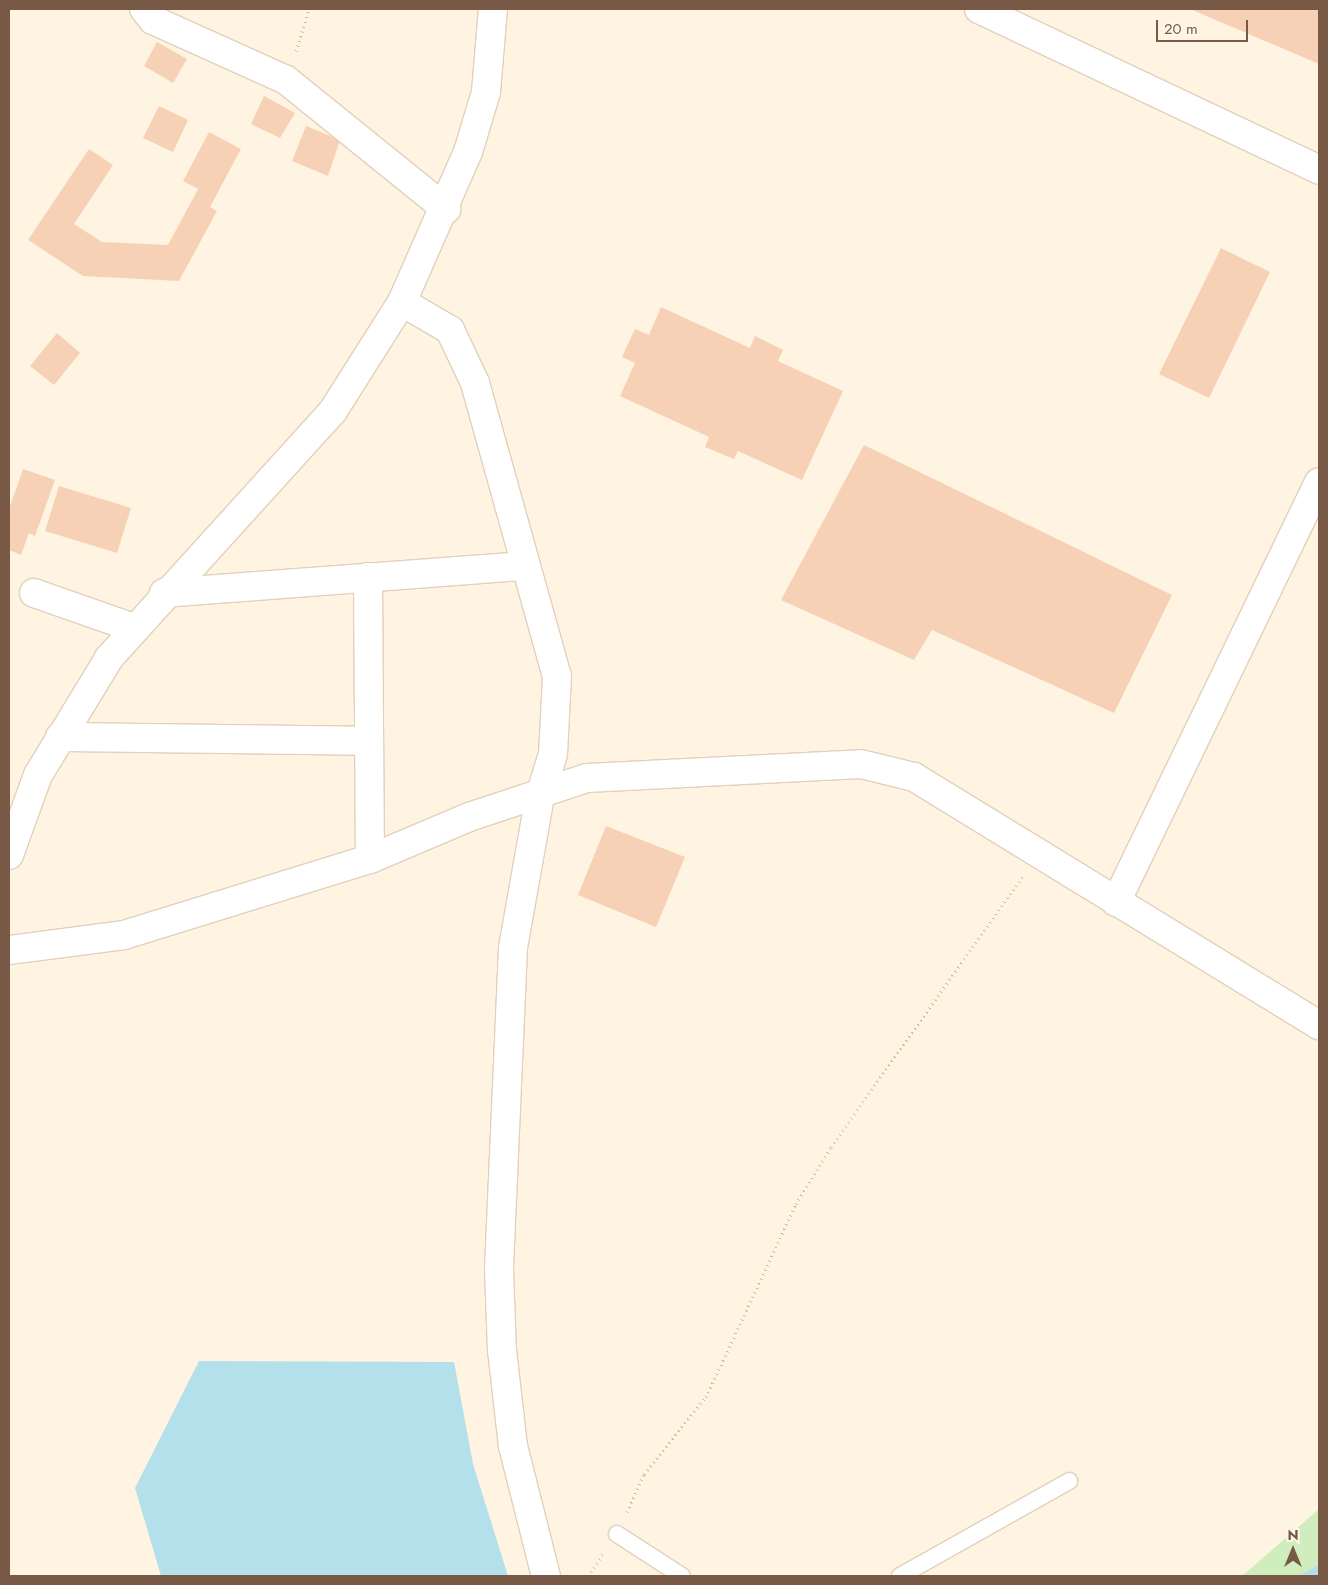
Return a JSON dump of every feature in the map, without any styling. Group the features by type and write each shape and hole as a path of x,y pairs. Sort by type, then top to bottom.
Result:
{"street":[{"path":"144,9 153,20 286,80 446,209"},
{"path":"9,855 38,775 109,658 164,593 333,411 402,302 446,209 486,92 493,9"},
{"path":"979,9 1319,170"},
{"path":"402,302 450,330 475,383 524,566 557,676 553,754 540,796 513,948 499,1270 502,1350 514,1446 546,1576"},
{"path":"1116,902 1319,482"},
{"path":"164,593 524,566"},
{"path":"368,577 370,859"},
{"path":"34,593 134,628"},
{"path":"60,737 369,741"},
{"path":"9,950 124,935 370,859 469,817 540,796 587,778 861,764 914,777 1319,1025"}],"lane":[{"path":"900,1576 1068,1481"},
{"path":"617,1534 682,1576"}],"path":[{"path":"286,80 310,9"},
{"path":"588,1576 617,1534 644,1474 706,1397 796,1204 831,1146 1039,854"}],"green space":[{"path":"1319,1509 1319,1576 1242,1576"}],"water":[{"path":"199,1361 454,1362 473,1464 508,1576 161,1576 135,1488"}],"building":[{"path":"1190,9 1319,9 1319,64"},
{"path":"157,42 187,59 173,83 144,66"},
{"path":"264,96 295,113 280,138 251,124"},
{"path":"159,106 188,120 173,152 143,138"},
{"path":"306,126 340,140 328,176 292,161"},
{"path":"209,132 241,149 210,207 217,211 179,281 83,276 28,240 89,149 113,165 74,224 102,242 168,245 198,189 183,181"},
{"path":"1221,248 1270,272 1209,398 1159,374"},
{"path":"661,307 750,348 755,336 783,350 778,361 843,391 802,480 738,451 734,459 705,447 709,437 620,396 635,363 622,357 635,329 649,335"},
{"path":"57,333 80,353 54,385 30,366"},
{"path":"864,445 1172,595 1114,713 932,630 914,660 781,600"},
{"path":"23,469 55,480 35,536 29,533 21,555 9,550 9,509"},
{"path":"59,486 131,508 117,553 45,531"},
{"path":"606,826 685,857 656,927 578,895"}],"waterway":[{"path":"1306,1576 1319,1569"}]}
